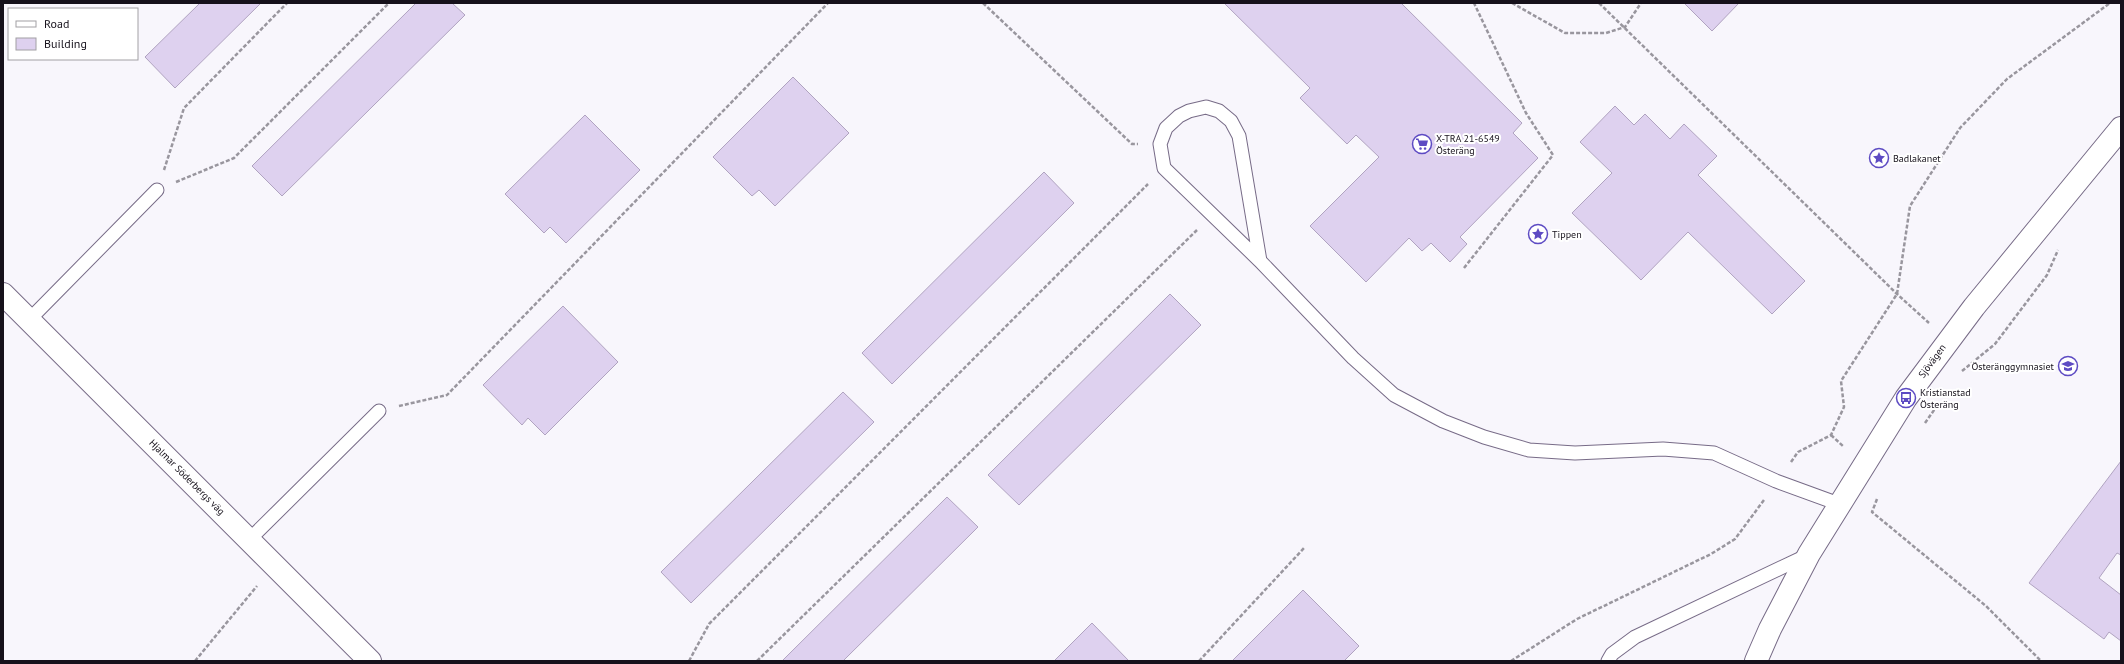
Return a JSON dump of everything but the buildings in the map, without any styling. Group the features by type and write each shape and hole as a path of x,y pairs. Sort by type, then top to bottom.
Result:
{"street":[{"name":"Sjövägen","path":"1756,661 1770,629 1809,554 1906,398 1948,340 2057,203 2121,128"},
{"name":"Hjalmar Söderbergs väg","path":"3,294 370,661"}],"lane":[{"path":"1260,261 1239,136 1231,121 1220,111 1206,107 1189,111 1179,116 1166,128 1160,144 1164,168 1260,261 1353,358 1394,395 1443,421 1484,437 1529,450 1575,453 1664,449 1714,453 1776,481 1839,504"},
{"path":"29,320 157,190"},
{"path":"250,540 379,411"},
{"path":"1608,661 1612,654 1635,637 1809,554"}],"path":[{"path":"157,190 184,108 287,3"},
{"path":"157,190 234,158 389,3"},
{"path":"379,411 447,395 828,3"},
{"path":"983,3 1132,144 1160,144"},
{"path":"1464,268 1553,155 1526,113 1474,3"},
{"path":"1512,3 1565,33 1606,33 1625,27 1641,3"},
{"path":"1599,3 1897,294 1948,340"},
{"path":"1511,661 1577,619 1711,554 1735,539 1798,452 1831,435 1844,407 1841,381 1897,294 1910,206 1960,128 2007,80 2110,3"},
{"path":"689,661 709,624 1164,168"},
{"path":"757,661 1212,215"},
{"path":"1959,373 1995,344 2047,274 2059,247"},
{"path":"1924,424 1942,398"},
{"path":"1831,435 1884,481 1872,512 1986,606 2041,661"},
{"path":"1199,661 1305,547"},
{"path":"195,661 275,565"}],"place":[{"name":"X-TRA 21-6549 Österäng","path":"1422,144"},
{"name":"Badlakanet","path":"1879,158"},
{"name":"Tippen","path":"1538,234"},
{"name":"Österänggymnasiet","path":"2068,366"},
{"name":"Kristianstad Österäng","path":"1906,398"}]}
